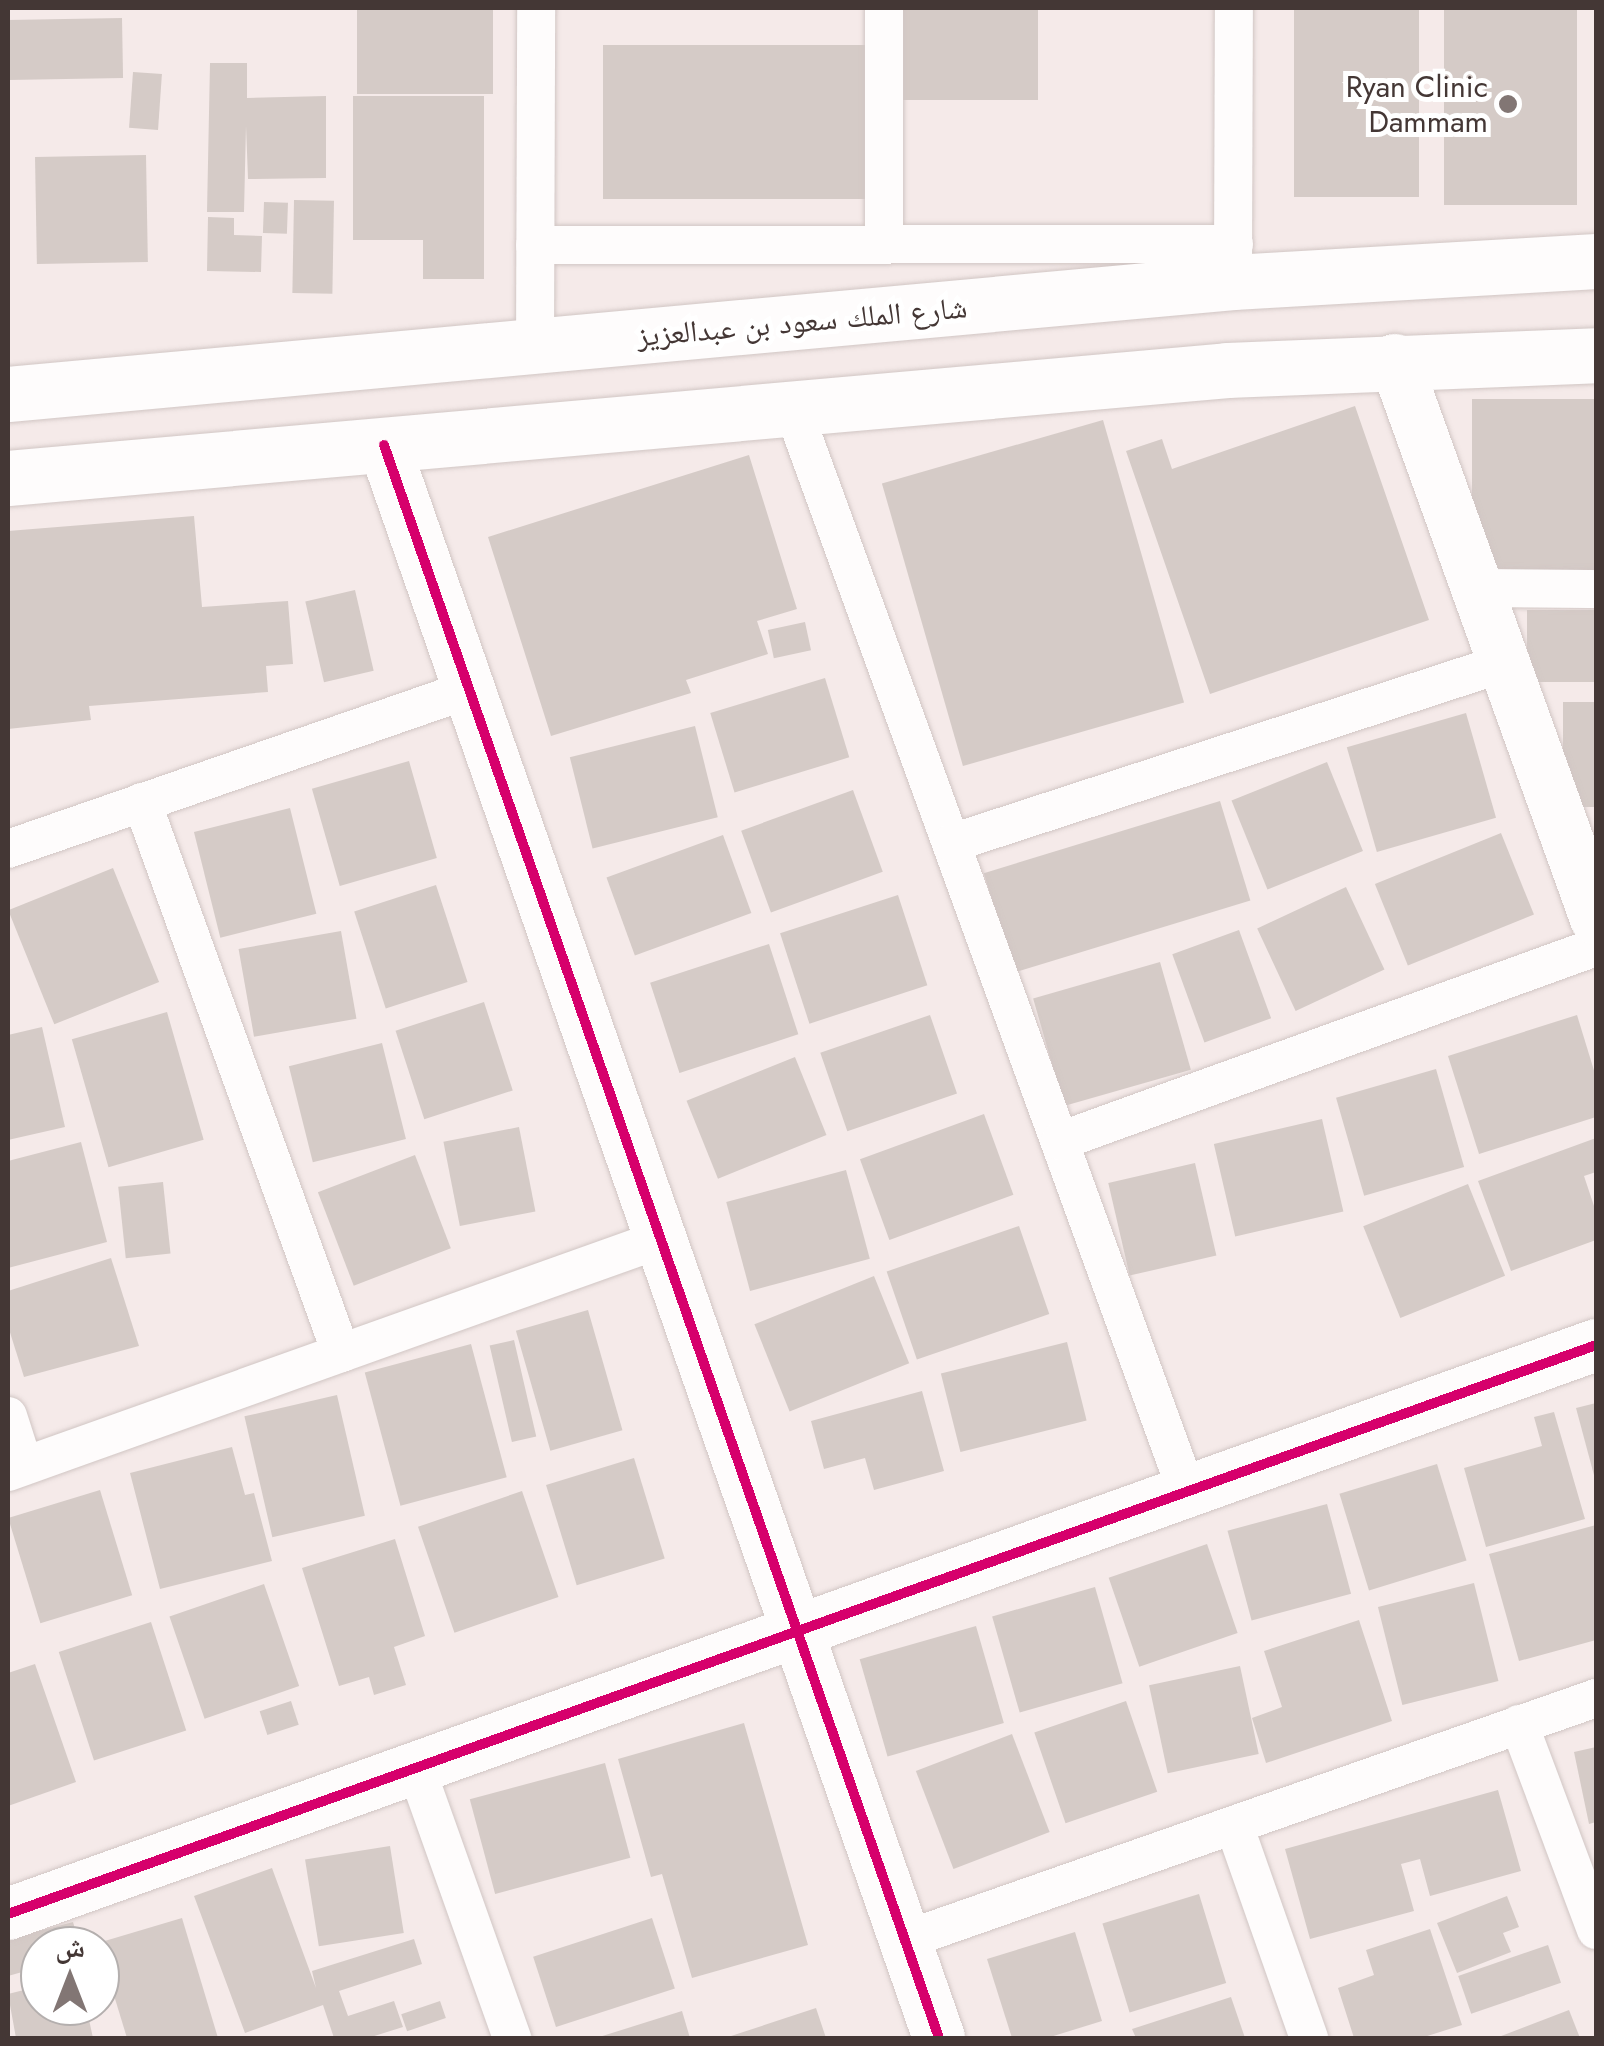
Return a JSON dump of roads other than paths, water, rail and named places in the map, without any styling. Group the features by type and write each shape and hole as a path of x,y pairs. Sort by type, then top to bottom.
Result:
{"main road":[{"name":"شارع الملك سعود بن عبدالعزيز","path":"8,394 535,347 1234,263 1596,260"},
{"path":"8,478 1395,360 1596,355"}],"street":[{"path":"535,347 536,8"},
{"path":"884,8 884,242"},
{"path":"535,245 884,242 1234,263 1234,8"},
{"path":"1395,360 1596,919"},
{"path":"793,409 1187,1492"},
{"path":"384,445 940,2038"},
{"path":"1476,588 1596,589"},
{"path":"952,843 1504,663"},
{"path":"8,849 470,688"},
{"path":"142,802 341,1353"},
{"path":"1060,1141 1596,947"},
{"path":"8,1416 16,1469 661,1239"},
{"path":"8,1914 1596,1345"},
{"path":"905,1940 1596,1698"},
{"path":"1519,1724 1596,1930"},
{"path":"416,1768 512,2038"},
{"path":"1234,1825 1309,2038"}],"place":[{"name":"Ryan Clinic Dammam","path":"1508,104"}]}
